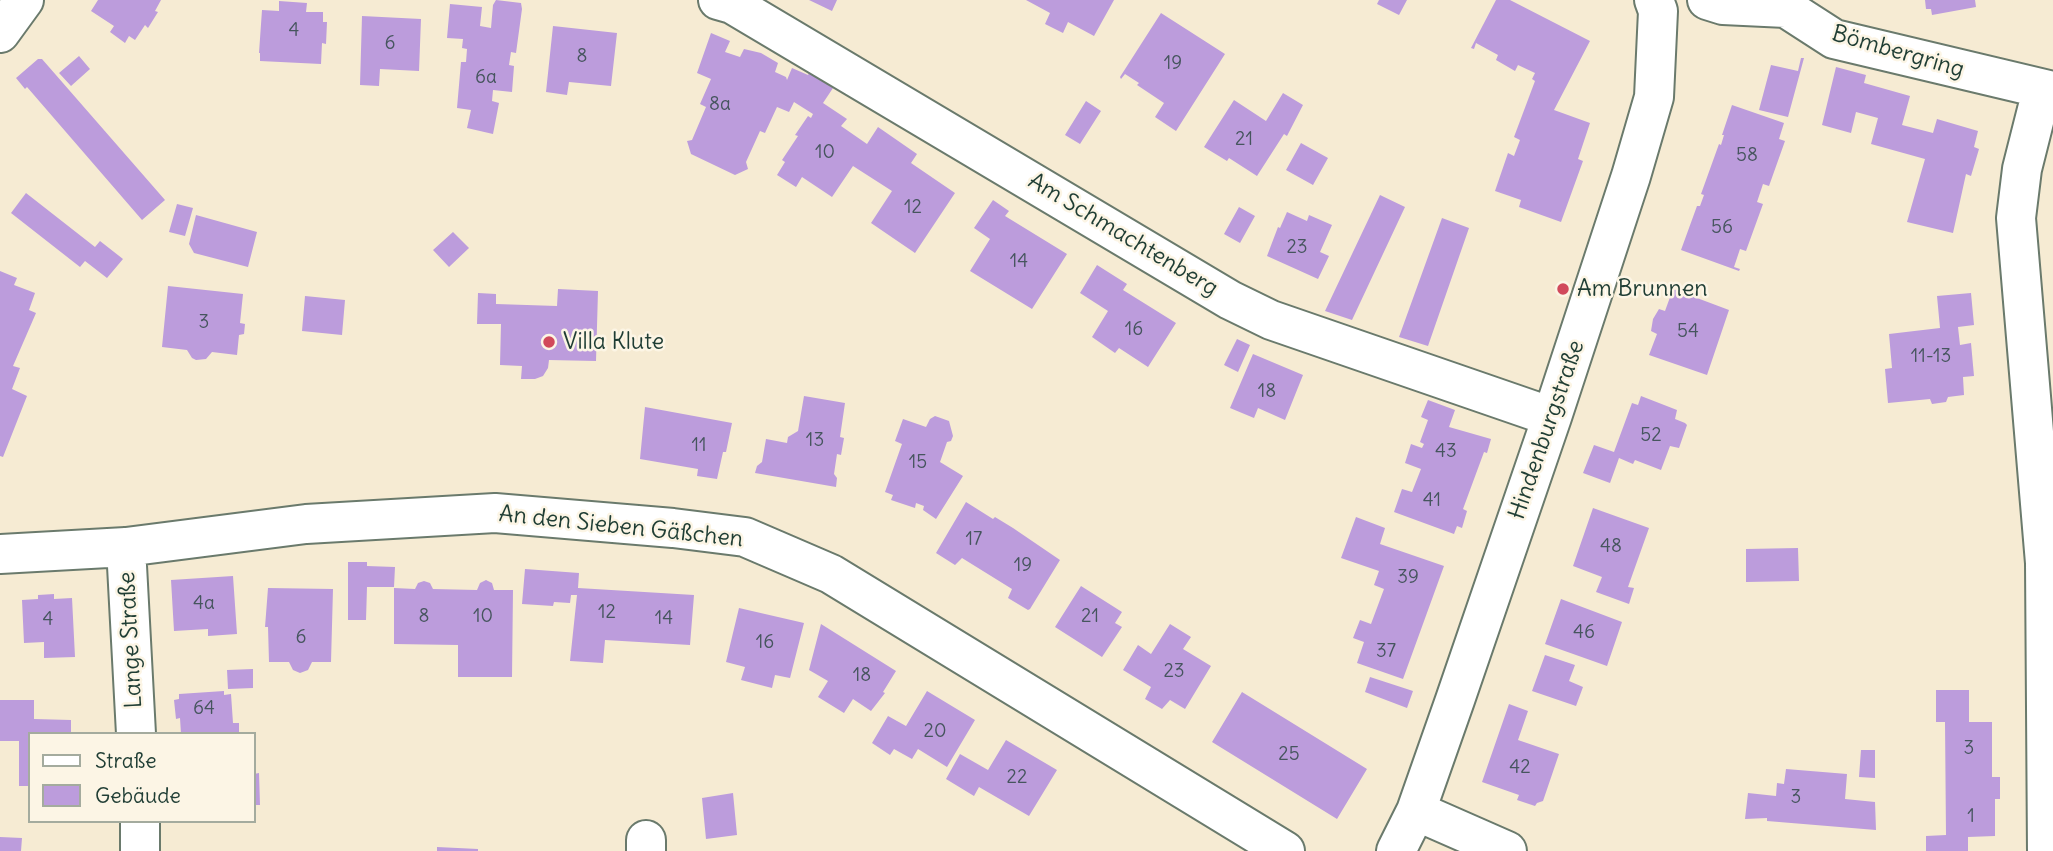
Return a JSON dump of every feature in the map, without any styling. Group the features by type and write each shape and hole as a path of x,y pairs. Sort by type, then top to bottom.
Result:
{"street":[{"path":"0,33 24,0"},
{"name":"Am Schmachtenberg","path":"718,0 732,4 768,25 1230,300 1271,320 1552,417"},
{"name":"Hindenburgstraße","path":"1396,851 1416,811 1552,417 1631,176 1654,97 1658,11 1654,0"},
{"name":"Bömbergring","path":"1707,0 1723,5 1790,4 1834,39 2048,91"},
{"path":"2047,851 2044,551 2016,218 2022,169 2048,91"},
{"name":"An den Sieben Gäßchen","path":"0,554 126,547 306,524 495,513 745,537 831,574 1285,851"},
{"name":"Lange Straße","path":"126,547 136,732"},
{"path":"1416,811 1507,851"},
{"path":"140,851 141,823"}],"building":[{"path":"98,0 161,0 155,11 158,12 148,28 145,25 135,40 129,36 125,43 110,32 114,26 91,11"},
{"path":"496,0 521,3 522,9 516,53 511,52 509,65 514,66 512,92 493,90 492,101 499,103 493,134 467,128 471,110 457,108 461,62 466,62 467,49 462,48 463,39 447,38 450,4 482,7 480,26 491,28"},
{"path":"809,0 837,0 832,11"},
{"path":"1026,0 1114,0 1094,36 1068,22 1063,33 1045,24 1050,13"},
{"path":"1379,0 1407,0 1399,15 1377,4"},
{"path":"1496,0 1510,0 1590,41 1554,110 1590,123 1578,159 1583,161 1561,222 1519,207 1521,200 1495,191 1508,153 1514,156 1520,140 1514,137 1535,81 1532,79 1535,73 1518,65 1515,71 1496,60 1498,55 1476,43 1474,49 1471,48"},
{"path":"1925,0 1975,0 1976,7 1932,15 1931,9 1926,9"},
{"path":"279,1 307,3 306,12 323,12 323,22 327,22 326,44 322,43 321,64 260,61 262,10 279,11"},
{"path":"1161,13 1225,54 1176,131 1155,117 1164,103 1125,74 1121,79 1120,77"},
{"path":"362,16 421,19 419,71 380,69 379,86 360,85"},
{"path":"553,26 617,33 611,86 569,82 567,95 546,92"},
{"path":"711,33 730,41 725,52 740,57 744,49 761,53 778,63 775,72 787,80 792,68 808,75 809,73 833,88 823,103 847,119 841,126 867,144 878,127 917,154 911,163 955,193 915,253 871,223 892,191 853,166 832,197 802,177 796,187 777,175 785,162 782,160 798,136 795,135 808,116 811,118 813,114 794,102 789,112 777,107 765,133 760,131 746,162 748,169 735,175 691,154 687,141 692,140 706,107 700,104 711,79 697,73"},
{"path":"79,56 90,69 71,86 59,73"},
{"path":"1801,58 1804,58 1788,117 1759,110 1771,65 1798,71"},
{"path":"38,59 42,59 165,200 142,220 27,87 25,89 16,78"},
{"path":"1836,67 1866,75 1864,83 1910,96 1902,125 1933,133 1937,119 1978,131 1974,147 1979,149 1971,176 1966,174 1953,233 1907,222 1925,159 1871,144 1878,118 1856,112 1851,133 1822,125"},
{"path":"1283,93 1303,105 1287,136 1284,134 1257,176 1229,158 1227,161 1204,147 1234,100 1266,121"},
{"path":"1086,101 1101,111 1080,144 1065,135"},
{"path":"1732,105 1784,123 1779,139 1785,141 1769,186 1763,184 1757,202 1763,204 1746,251 1740,249 1734,267 1740,269 1739,271 1681,250 1697,206 1700,206 1704,195 1701,194 1719,144 1721,145"},
{"path":"1301,143 1328,158 1313,185 1286,170"},
{"path":"26,193 95,247 100,241 123,259 107,278 85,261 80,267 11,213"},
{"path":"1380,195 1405,207 1352,320 1325,311"},
{"path":"993,200 1009,211 1005,216 1067,254 1032,309 970,271 990,239 974,228"},
{"path":"177,204 193,208 185,236 169,232"},
{"path":"1239,207 1255,216 1240,243 1224,234"},
{"path":"1287,212 1307,221 1309,215 1332,225 1320,252 1329,256 1318,279 1267,256"},
{"path":"196,215 257,232 248,267 194,253 189,244"},
{"path":"1442,218 1469,228 1428,346 1399,337"},
{"path":"453,232 469,248 449,267 433,250"},
{"path":"1097,265 1127,284 1123,290 1176,323 1148,367 1119,348 1115,353 1092,337 1108,311 1080,293"},
{"path":"0,271 17,278 14,285 35,293 29,310 36,313 13,366 20,368 12,389 27,396 3,457 0,456"},
{"path":"168,286 243,294 240,323 245,324 244,334 239,335 237,355 212,352 206,359 196,360 187,350 162,347"},
{"name":"Villa Klute","path":"558,289 598,291 596,361 549,360 543,376 521,379 522,366 500,365 501,324 477,324 478,293 496,294 496,304 557,306"},
{"path":"1673,289 1729,310 1707,375 1649,355 1657,334 1651,331 1653,319 1659,309 1665,311"},
{"path":"1971,293 1974,325 1958,327 1960,345 1971,343 1974,376 1963,377 1964,395 1948,397 1946,402 1932,404 1930,399 1888,403 1885,369 1892,368 1889,334 1940,328 1937,296"},
{"path":"305,296 345,300 342,335 302,331"},
{"path":"1237,339 1250,345 1238,372 1224,365"},
{"path":"1253,354 1303,375 1285,420 1258,408 1254,418 1230,408"},
{"path":"804,396 845,403 840,437 844,438 841,455 837,454 834,474 837,478 836,487 755,473 762,462 766,439 787,443 788,437 798,431"},
{"path":"1641,396 1677,410 1675,419 1687,425 1679,448 1670,446 1661,470 1635,460 1633,464 1619,458 1610,483 1583,473 1594,445 1614,452 1632,403 1638,405"},
{"path":"1428,400 1455,410 1449,427 1491,439 1463,509 1467,511 1462,528 1457,526 1454,534 1394,512 1402,489 1412,492 1421,469 1405,463 1411,444 1422,448 1424,444 1420,442 1428,420 1421,417"},
{"path":"645,407 732,423 717,479 697,476 698,469 640,459"},
{"path":"935,416 949,421 953,436 951,441 947,442 940,462 963,476 936,519 923,510 924,506 916,503 915,508 891,500 893,495 885,492 902,444 895,441 903,419 926,427"},
{"path":"966,502 1013,528 1060,560 1030,609 1008,598 1012,589 962,558 955,565 936,553"},
{"path":"1593,508 1649,528 1628,587 1634,588 1629,604 1596,592 1602,577 1573,566"},
{"path":"1356,517 1385,528 1380,544 1444,566 1403,679 1357,663 1364,642 1353,638 1360,620 1371,624 1384,589 1374,585 1379,571 1341,558"},
{"path":"1798,548 1799,581 1746,582 1746,549"},
{"path":"348,562 395,567 394,587 367,587 366,620 348,620"},
{"path":"525,569 579,573 578,588 694,595 690,645 605,640 603,663 570,661 577,595 571,595 570,603 554,602 553,606 522,604"},
{"path":"233,576 237,634 208,636 208,629 174,631 171,580"},
{"path":"486,580 492,583 494,590 513,590 512,677 458,677 458,645 394,644 394,588 415,589 418,583 424,581 430,583 433,589 477,590 480,583"},
{"path":"1081,586 1122,612 1115,623 1122,627 1102,657 1055,627"},
{"path":"268,588 333,589 331,662 312,662 308,670 300,673 293,670 289,662 269,662 268,627 265,627"},
{"path":"54,594 54,599 72,598 75,657 44,658 44,642 24,643 22,600"},
{"path":"1561,599 1622,622 1607,666 1545,644"},
{"path":"739,608 804,623 790,678 775,675 772,688 741,680 745,667 726,662"},
{"path":"821,624 896,671 883,692 885,693 871,711 853,699 844,713 818,697 828,681 809,670"},
{"path":"1170,624 1191,637 1183,649 1211,666 1185,709 1170,700 1162,709 1145,699 1151,687 1123,670 1138,645 1151,654"},
{"path":"1545,655 1575,665 1569,681 1583,687 1576,706 1532,691"},
{"path":"253,669 253,688 228,689 227,670"},
{"path":"1370,677 1413,691 1407,708 1365,692"},
{"path":"1936,690 1969,690 1969,722 1992,722 1992,777 2000,777 2000,799 1995,799 1995,836 1968,837 1968,851 1926,851 1926,836 1946,835 1945,722 1936,722"},
{"path":"224,691 224,695 231,694 233,723 239,723 239,732 181,732 174,700 179,699 179,694"},
{"path":"927,691 975,720 947,767 918,749 912,759 894,749 890,755 872,743 888,716 906,726"},
{"path":"1242,692 1367,769 1337,819 1212,742"},
{"path":"0,700 34,700 34,719 71,720 71,732 28,732 28,786 19,786 19,741 0,741"},
{"path":"1509,704 1528,711 1518,740 1559,754 1543,801 1535,806 1517,800 1519,795 1482,782"},
{"path":"1006,740 1057,770 1029,816 979,787 974,796 946,779 960,754 988,770"},
{"path":"1861,750 1875,750 1875,778 1859,777"},
{"path":"1786,769 1847,774 1845,799 1875,802 1876,830 1767,821 1767,818 1745,819 1748,793 1776,796 1777,783 1784,784"},
{"path":"259,773 260,805 256,805 256,774"},
{"path":"733,793 737,835 706,839 702,798"},
{"path":"0,837 22,838 21,851 0,851"},
{"path":"437,847 478,849 478,851 437,851"}],"place":[{"name":"Am Brunnen","path":"1563,289"},
{"name":"Villa Klute","path":"549,342"}]}
